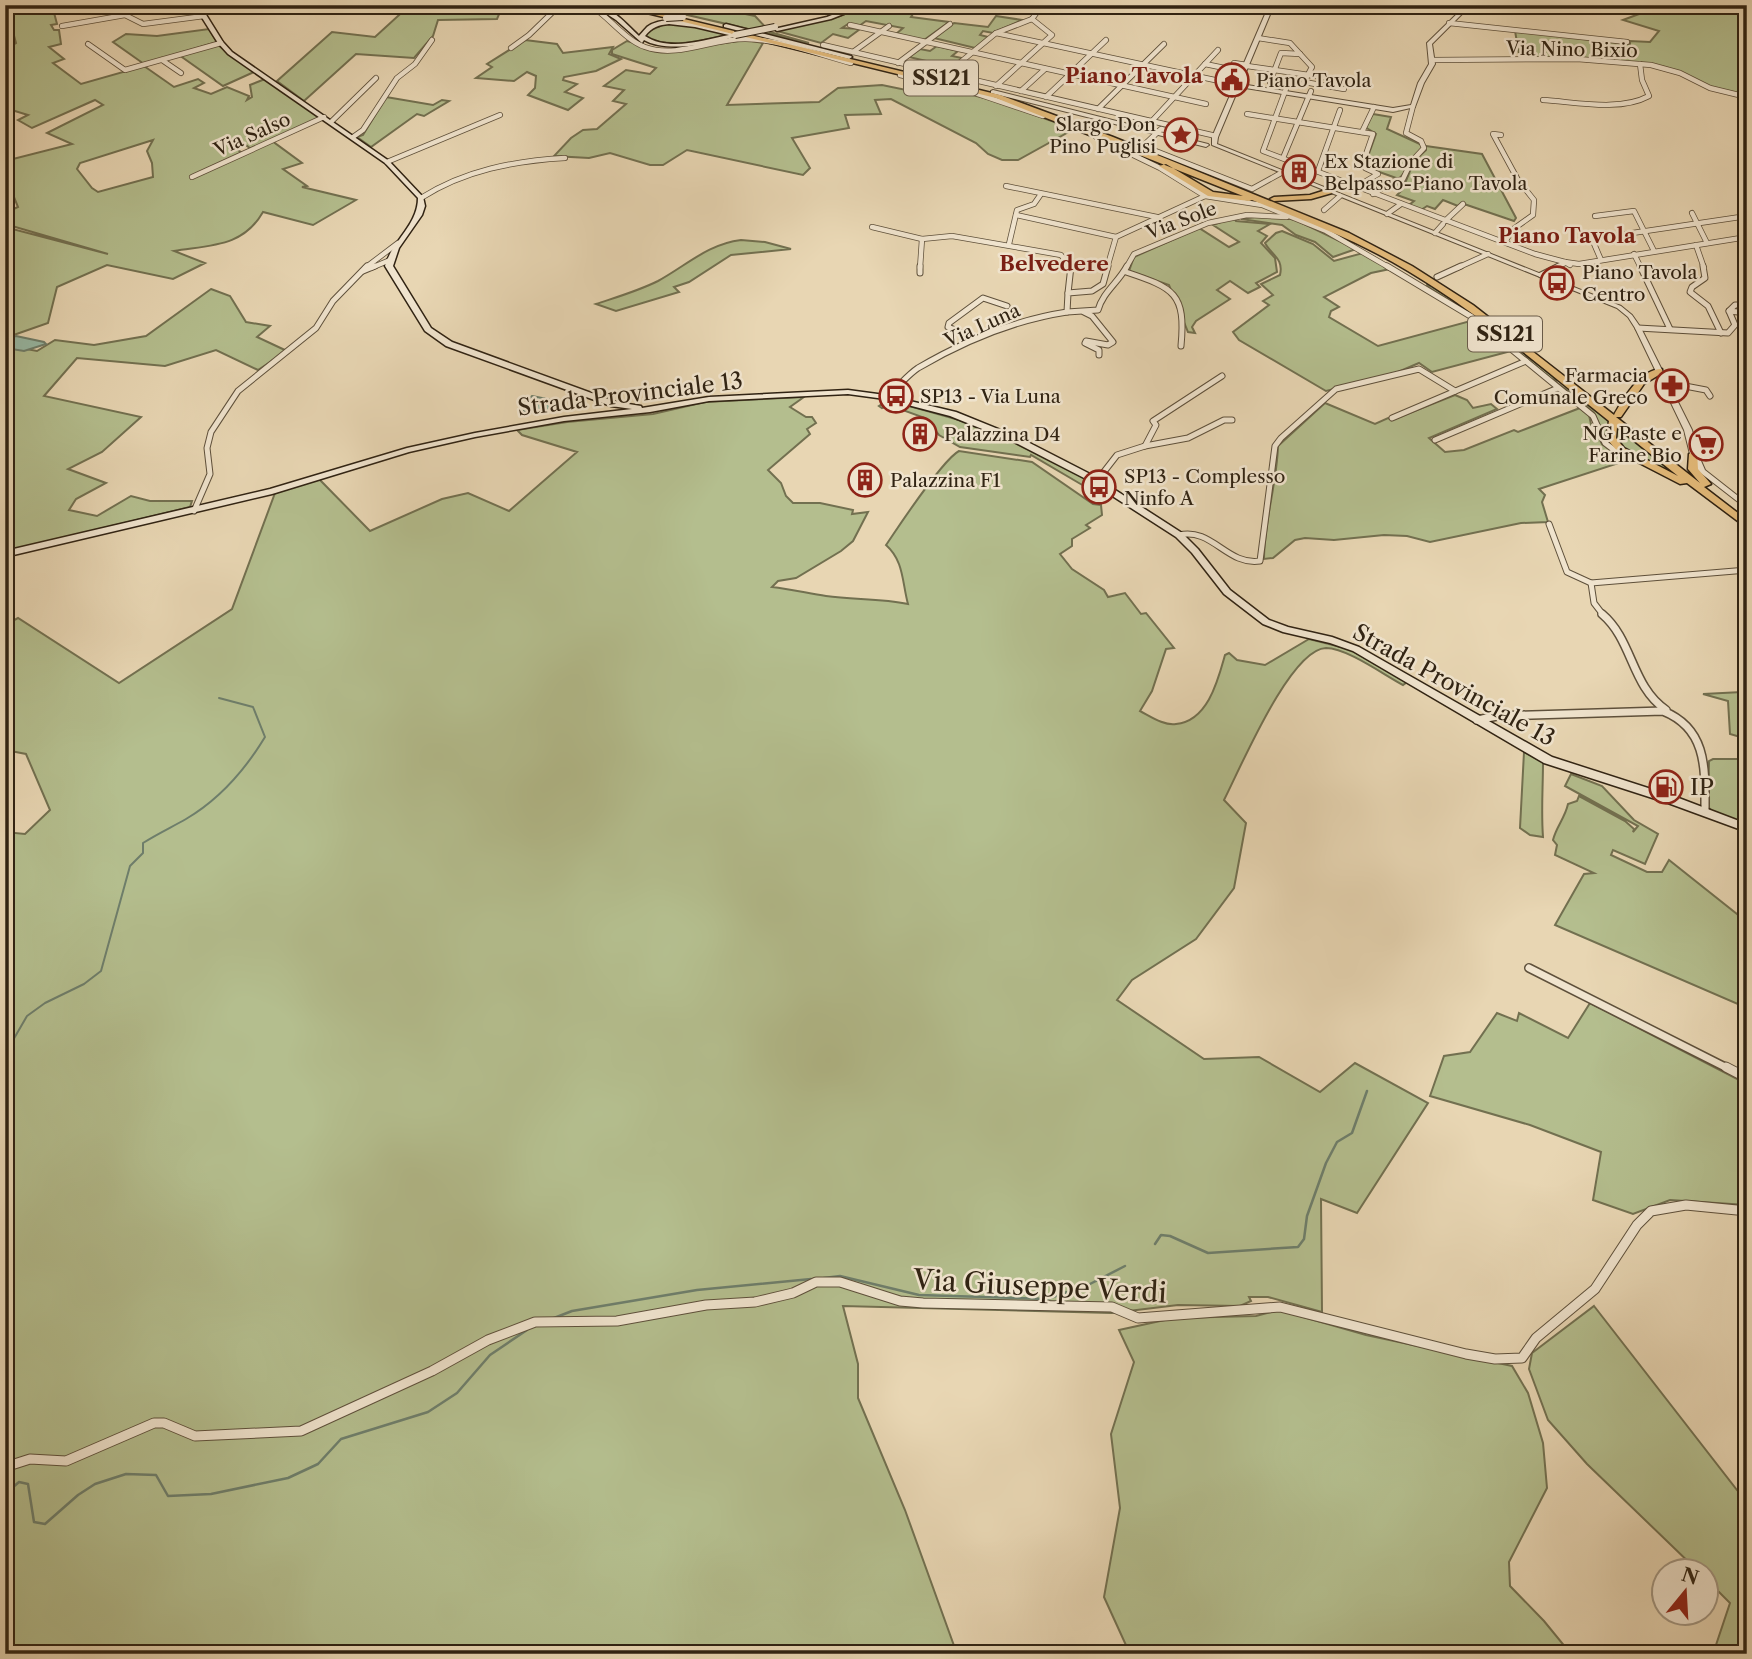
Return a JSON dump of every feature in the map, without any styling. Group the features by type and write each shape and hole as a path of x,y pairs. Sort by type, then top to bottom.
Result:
{"main road":[{"path":"197,5 221,43 230,52 387,162 421,198 419,215 398,243 390,260 391,271 428,329 438,337 614,404 662,408"},
{"path":"596,5 618,19 642,41 656,46 675,47 829,18 863,5"},
{"name":"SS121","path":"617,5 979,90 1238,189 1366,245 1441,287 1489,321 1747,525"},
{"name":"SS121","path":"626,5 995,89 1369,243 1446,285 1494,319 1747,519"},
{"path":"776,28 826,16 857,5"},
{"path":"642,41 639,35 641,30 666,19 683,17 851,55"},
{"path":"673,22 741,35 674,45 653,43 642,36 650,27 673,22"},
{"path":"1110,139 1145,155 1202,191 1220,197 1255,199"},
{"path":"1274,200 1311,197 1329,191"},
{"path":"1660,371 1636,388 1616,419 1611,438 1621,450 1694,488 1734,515"},
{"path":"1647,380 1664,383"},
{"path":"568,387 601,403 610,415"},
{"name":"Strada Provinciale 13","path":"5,555 272,491 435,443 564,419 716,399 848,392 885,397 985,425 1096,482 1179,535 1227,592 1266,622 1286,631 1346,644 1548,760 1747,828"},
{"path":"564,419 591,410 596,404 592,398"},
{"path":"610,415 614,404"},
{"path":"1694,454 1693,469 1710,490"}],"street":[{"path":"511,48 529,35 560,5"},
{"path":"590,5 603,12 636,42 649,48 680,49 748,39 989,97 1081,130 1160,168 1205,196 1262,205 1298,219 1340,238 1472,317 1593,416 1605,443 1626,459"},
{"path":"946,74 996,33 1032,19 1042,5"},
{"path":"1211,142 1272,5"},
{"path":"1373,194 1392,182 1404,179 1411,162 1424,148 1423,143 1406,133 1432,60 1429,44 1469,5"},
{"path":"62,26 125,15 143,24 204,16"},
{"path":"995,89 1052,33 1032,19"},
{"path":"1450,23 1627,42"},
{"path":"898,64 950,24"},
{"path":"850,25 1206,104"},
{"path":"851,55 889,26"},
{"path":"996,33 1191,72 1205,57 1210,58"},
{"path":"1258,38 1290,43 1312,67 1303,84 1344,89"},
{"path":"353,137 363,130 397,78 415,64 432,40"},
{"path":"1046,97 1106,40"},
{"path":"88,44 125,70 221,43"},
{"path":"1098,109 1164,44"},
{"path":"823,45 851,55 946,74 1122,124 1211,142"},
{"path":"1152,121 1218,50"},
{"path":"1270,82 1282,53 1300,54"},
{"name":"Via Nino Bixio","path":"1432,60 1577,59 1640,64 1662,67 1710,88 1747,97"},
{"path":"162,60 181,73"},
{"path":"1231,69 1234,63 1246,68"},
{"path":"1144,64 1238,85 1285,89 1397,111 1412,110"},
{"path":"1205,64 1231,69 1275,70 1343,80"},
{"path":"1544,100 1632,104 1647,99 1648,89 1642,80 1640,64"},
{"path":"1021,91 1045,69"},
{"path":"331,122 376,78"},
{"path":"995,89 1021,91 1152,121 1211,142 1231,153 1619,307 1630,316 1638,328 1660,371 1688,430 1702,471 1747,507"},
{"path":"1285,89 1263,151 1444,222 1566,264"},
{"path":"1283,158 1310,94"},
{"path":"1362,132 1374,107"},
{"path":"1318,171 1340,110"},
{"path":"387,162 413,149 484,124 500,114"},
{"path":"1247,114 1373,134 1363,163 1365,168 1378,174 1356,187"},
{"name":"Via Salso","path":"192,177 324,117"},
{"path":"1157,132 1143,146 1252,189 1281,173"},
{"path":"1501,135 1493,134 1518,180 1534,200 1533,215 1512,230 1504,242"},
{"path":"421,198 441,184 467,175 540,160 565,158"},
{"path":"1006,186 1158,217"},
{"path":"1009,244 1019,208 1034,204 1041,194"},
{"path":"1016,215 1116,237 1205,196"},
{"path":"1324,210 1340,196"},
{"path":"1387,214 1401,204"},
{"path":"1435,233 1463,204"},
{"path":"1595,216 1634,211 1654,251"},
{"name":"Via Sole","path":"1084,312 1100,308 1102,296 1111,291 1126,272 1134,254 1189,229 1231,216 1255,213 1298,219"},
{"path":"1692,213 1707,243"},
{"path":"1601,260 1592,239 1747,216"},
{"path":"872,227 922,239 952,236 1009,244 1065,257 1071,266 1066,312 1084,312 1092,316 1113,342 1111,345 1085,342 1099,350 1099,355"},
{"path":"1069,293 1101,287 1116,237"},
{"path":"1545,276 1553,268 1566,264 1747,237"},
{"path":"920,273 922,239"},
{"path":"194,511 210,474 208,440 223,411 242,386 316,328 333,301 360,273 398,243"},
{"path":"1696,245 1705,278 1690,290 1709,306 1721,333"},
{"path":"1437,277 1488,254"},
{"path":"1633,254 1670,329"},
{"path":"369,266 390,260"},
{"path":"369,266 391,271"},
{"path":"1126,272 1165,286 1173,294 1184,324 1181,346"},
{"path":"1419,284 1428,281"},
{"path":"950,353 971,337 948,327 950,323 983,298 1007,306"},
{"path":"1729,311 1735,305 1747,304"},
{"path":"1638,328 1721,333 1735,328 1729,311"},
{"path":"1729,311 1747,313"},
{"name":"Via Luna","path":"885,397 900,387 915,370 950,353 1010,325 1030,318 1066,312"},
{"path":"1392,418 1526,361"},
{"path":"1179,535 1185,532 1196,533 1238,560 1255,563 1260,561 1275,446 1336,389 1419,369 1455,391"},
{"path":"1146,446 1156,425 1153,421 1222,376"},
{"path":"1664,383 1706,390 1710,396"},
{"path":"1436,440 1558,387"},
{"path":"1096,482 1117,456 1146,446 1188,438 1223,420 1232,420"},
{"path":"1549,524 1567,572 1591,583 1747,570"},
{"path":"1591,583 1591,593 1598,613 1618,629 1646,694 1654,704 1683,720 1704,759 1705,812"},
{"path":"1476,720 1497,716 1669,713"},
{"path":"1529,968 1747,1078"},
{"name":"Via Giuseppe Verdi","path":"5,1468 30,1459 66,1461 154,1423 164,1423 195,1436 301,1431 432,1371 488,1340 535,1322 617,1321 706,1305 755,1302 793,1293 816,1282 840,1282 900,1301 1112,1307 1138,1318 1280,1307 1466,1354 1495,1359 1522,1358 1527,1347 1542,1332 1593,1292 1643,1217 1665,1207 1746,1211"}],"shaded area":[{"path":"5,5 52,5 57,24 51,25 54,30 59,30 61,44 49,47 64,59 53,63 81,84 144,66 174,87 198,79 204,83 194,88 211,94 227,87 249,96 247,100 252,97 250,85 265,79 320,118 251,149 237,138 228,142 242,153 272,141 302,163 283,169 307,186 302,187 356,200 313,225 263,212 246,232 236,238 213,245 174,251 205,263 173,279 107,265 57,287 48,323 5,338 5,227 108,254 5,224 5,213 18,207 5,175 5,161 72,144 47,133 103,105 95,100 32,128 18,120 28,115 5,108 5,50 16,43 9,17 5,17","holes":["153,140 147,151 152,163 153,177 98,192 77,169 80,163"]},
{"path":"410,5 503,5 497,19 438,20 433,36 414,58 356,54 304,101 277,81 332,32 375,37"},
{"path":"644,5 702,5 755,16 770,32 809,43"},
{"path":"713,5 806,5 801,11 782,8 774,13 759,14"},
{"path":"866,5 919,5 911,17 949,22 924,40 896,34 903,28 866,21 859,26 848,24 842,28 860,29 848,38 833,34 821,43 777,31 840,16"},
{"path":"1663,5 1747,5 1747,96 1714,89 1665,67 1593,60 1520,60 1515,31 1630,44 1630,41 1650,42 1659,31 1623,20"},
{"path":"996,16 1022,20 993,33 983,31 980,35 988,37 975,48 934,38 954,23 988,27"},
{"path":"665,24 686,24 732,34 678,43 645,38 644,33"},
{"path":"209,29 217,42 144,64 113,42 126,34 157,36"},
{"path":"525,40 557,44 563,53 613,47 609,54 621,59 596,71 564,77 563,80 577,84 565,92 583,98 568,110 528,95 535,88 536,76 527,72 514,81 476,78 492,67 487,64"},
{"path":"746,40 763,43 727,105 819,102 838,88 882,85 906,90 918,81 996,101 1074,129 1018,160 1002,160 988,154 976,143 891,99 875,100 881,114 845,115 849,128 792,138 810,168 803,175 687,150 663,165 650,165 610,153 589,158 554,156 571,138 583,130 597,129 626,104 613,101 624,90 604,86 626,70 650,74 656,68 612,54 612,50 627,41 666,51"},
{"path":"218,45 254,72 223,86 179,55"},
{"path":"937,46 958,51 952,56 962,58 952,67 909,57 920,49 930,51"},
{"path":"386,97 433,105 442,100 449,101 424,116 417,114 371,147 357,137 363,135"},
{"path":"1373,114 1391,117 1387,129 1422,145 1422,150 1399,179 1368,168 1366,162 1376,134 1365,127"},
{"path":"1426,146 1482,154 1516,218 1514,221 1461,203 1458,206 1443,200 1435,209 1427,206 1421,210 1409,205 1414,201 1397,195 1401,191 1389,186 1406,181 1414,161 1426,150"},
{"path":"1268,215 1296,220 1356,249 1333,257 1315,242 1296,235 1282,225 1241,219"},
{"path":"1234,217 1236,221 1270,224 1258,231 1267,236 1261,243 1275,258 1277,272 1256,283 1260,287 1248,293 1230,281 1217,290 1230,299 1196,321 1192,327 1195,333 1188,332 1169,285 1129,271 1134,257 1199,228 1229,247 1239,242 1213,225"},
{"path":"1282,231 1313,244 1334,261 1363,253 1390,269 1371,273 1324,297 1339,307 1331,311 1329,317 1378,346 1474,320 1511,351 1432,372 1419,363 1391,375 1326,391 1239,340 1233,332 1269,305 1263,301 1273,295 1261,284 1280,275 1281,269 1279,261 1265,243"},
{"path":"741,240 765,242 791,249 731,255 689,282 674,287 679,292 616,311 596,304 650,285 718,246"},
{"path":"1428,283 1477,316 1553,376 1557,383 1611,422 1608,437 1617,449 1607,443 1594,413 1474,317 1430,288"},
{"path":"211,289 230,296 246,322 270,326 257,337 287,351 258,370 216,350 165,366 77,358 44,396 141,417 102,452 68,469 106,483 76,499 69,510 97,516 131,496 150,501 192,501 190,507 5,552 5,345 37,351 55,340 94,345 146,336"},
{"path":"16,336 46,344 24,351 5,348 5,339"},
{"path":"1455,395 1467,400 1473,408 1491,404 1497,409 1429,438 1445,452 1464,450 1580,408 1589,415 1593,433 1597,434 1602,444 1625,461 1539,489 1545,495 1542,502 1548,522 1521,523 1430,542 1407,536 1384,535 1334,540 1305,538 1295,540 1273,558 1264,559 1278,446 1325,403 1375,424"},
{"path":"532,396 562,402 550,411 524,411 522,406"},
{"path":"804,397 790,407 806,417 812,417 816,423 807,429 810,434 768,470 781,483 786,496 793,503 820,503 853,510 852,514 868,512 853,541 841,551 796,578 778,581 772,587 826,596 908,604 902,572 892,551 886,545 932,480 959,451 1032,462 1093,504 1101,505 1102,515 1086,525 1090,528 1072,539 1072,546 1060,554 1072,569 1104,590 1108,597 1125,593 1141,614 1146,613 1174,648 1166,649 1152,691 1140,711 1153,718 1167,724 1176,724 1196,715 1210,698 1225,655 1229,653 1237,660 1265,665 1309,639 1349,649 1407,682 1403,685 1355,657 1335,649 1326,648 1312,654 1297,668 1268,713 1224,800 1246,823 1234,888 1196,939 1132,980 1117,1000 1204,1059 1259,1057 1320,1092 1355,1063 1428,1103 1357,1213 1321,1199 1322,1312 1268,1297 1249,1297 1251,1301 1240,1306 1178,1305 1112,1313 843,1306 858,1364 858,1398 905,1510 957,1654 5,1654 5,832 25,834 50,810 26,754 5,750 5,625 18,618 119,683 232,609 275,493 319,479 370,531 442,499 468,493 509,511 577,452 522,435 517,430 567,422 653,414 705,402"},
{"path":"888,400 984,427 1089,480 1089,484 1084,486 1031,455 960,447 939,435 925,418 889,405 882,408 879,406"},
{"path":"1615,425 1689,484 1624,450 1612,434"},
{"path":"1703,694 1747,694 1747,739 1730,734 1728,701"},
{"path":"1524,752 1543,762 1543,837 1530,835 1520,828"},
{"path":"1747,759 1747,825 1713,812 1708,807 1709,761"},
{"path":"1571,774 1602,786 1634,820 1658,834 1645,864 1613,850 1611,855 1647,872 1662,872 1669,860 1747,922 1747,1008 1555,925 1584,874 1594,873 1555,855 1557,845 1553,840 1568,804 1577,801 1579,796 1625,821 1634,829 1633,832 1638,826 1565,786"},
{"path":"1590,1003 1747,1084 1747,1205 1670,1200 1633,1214 1593,1200 1601,1152 1530,1125 1430,1096 1444,1056 1470,1052 1497,1013 1517,1021 1519,1013 1568,1038"},
{"path":"1594,1306 1737,1490 1747,1485 1747,1654 1713,1654 1730,1603 1720,1593 1720,1558 1685,1558 1587,1464 1548,1420 1529,1369 1532,1353"},
{"path":"1279,1310 1366,1335 1512,1366 1528,1393 1543,1443 1547,1488 1509,1562 1510,1586 1571,1654 1130,1654 1104,1597 1120,1508 1111,1434 1134,1362 1119,1330 1174,1318 1256,1316"}],"waterway":[{"path":"5,1054 27,1016 45,1003 84,984 101,971 130,866 143,853 143,843 186,819 221,793 249,761 265,737 253,707 219,698"},
{"path":"1155,1244 1161,1235 1170,1236 1208,1253 1298,1247 1304,1239 1307,1216 1326,1163 1337,1142 1352,1133 1367,1091"},
{"path":"824,1278 840,1276 919,1295 1047,1299 1088,1285 1125,1266"},
{"path":"554,1318 572,1311 697,1290 811,1279"},
{"path":"5,1494 19,1482 28,1484 34,1522 45,1524 95,1484 126,1474 156,1475 168,1496 211,1494 288,1478 318,1464 341,1439 428,1412 457,1393 490,1355 527,1330"}],"place":[{"name":"Piano Tavola","path":"1232,80"},
{"name":"Slargo Don Pino Puglisi","path":"1181,135"},
{"name":"Ex Stazione di Belpasso-Piano Tavola","path":"1299,172"},
{"name":"Piano Tavola Centro","path":"1557,283"},
{"name":"Farmacia Comunale Greco","path":"1672,386"},
{"name":"SP13 - Via Luna","path":"896,396"},
{"name":"Palazzina D4","path":"920,434"},
{"name":"NG Paste e Farine Bio","path":"1706,444"},
{"name":"Palazzina F1","path":"865,480"},
{"name":"SP13 - Complesso Ninfo A","path":"1099,487"},
{"name":"IP","path":"1666,787"}],"district":[{"name":"Piano Tavola","path":"1134,76"},
{"name":"Piano Tavola","path":"1567,236"},
{"name":"Belvedere","path":"1054,264"}]}
